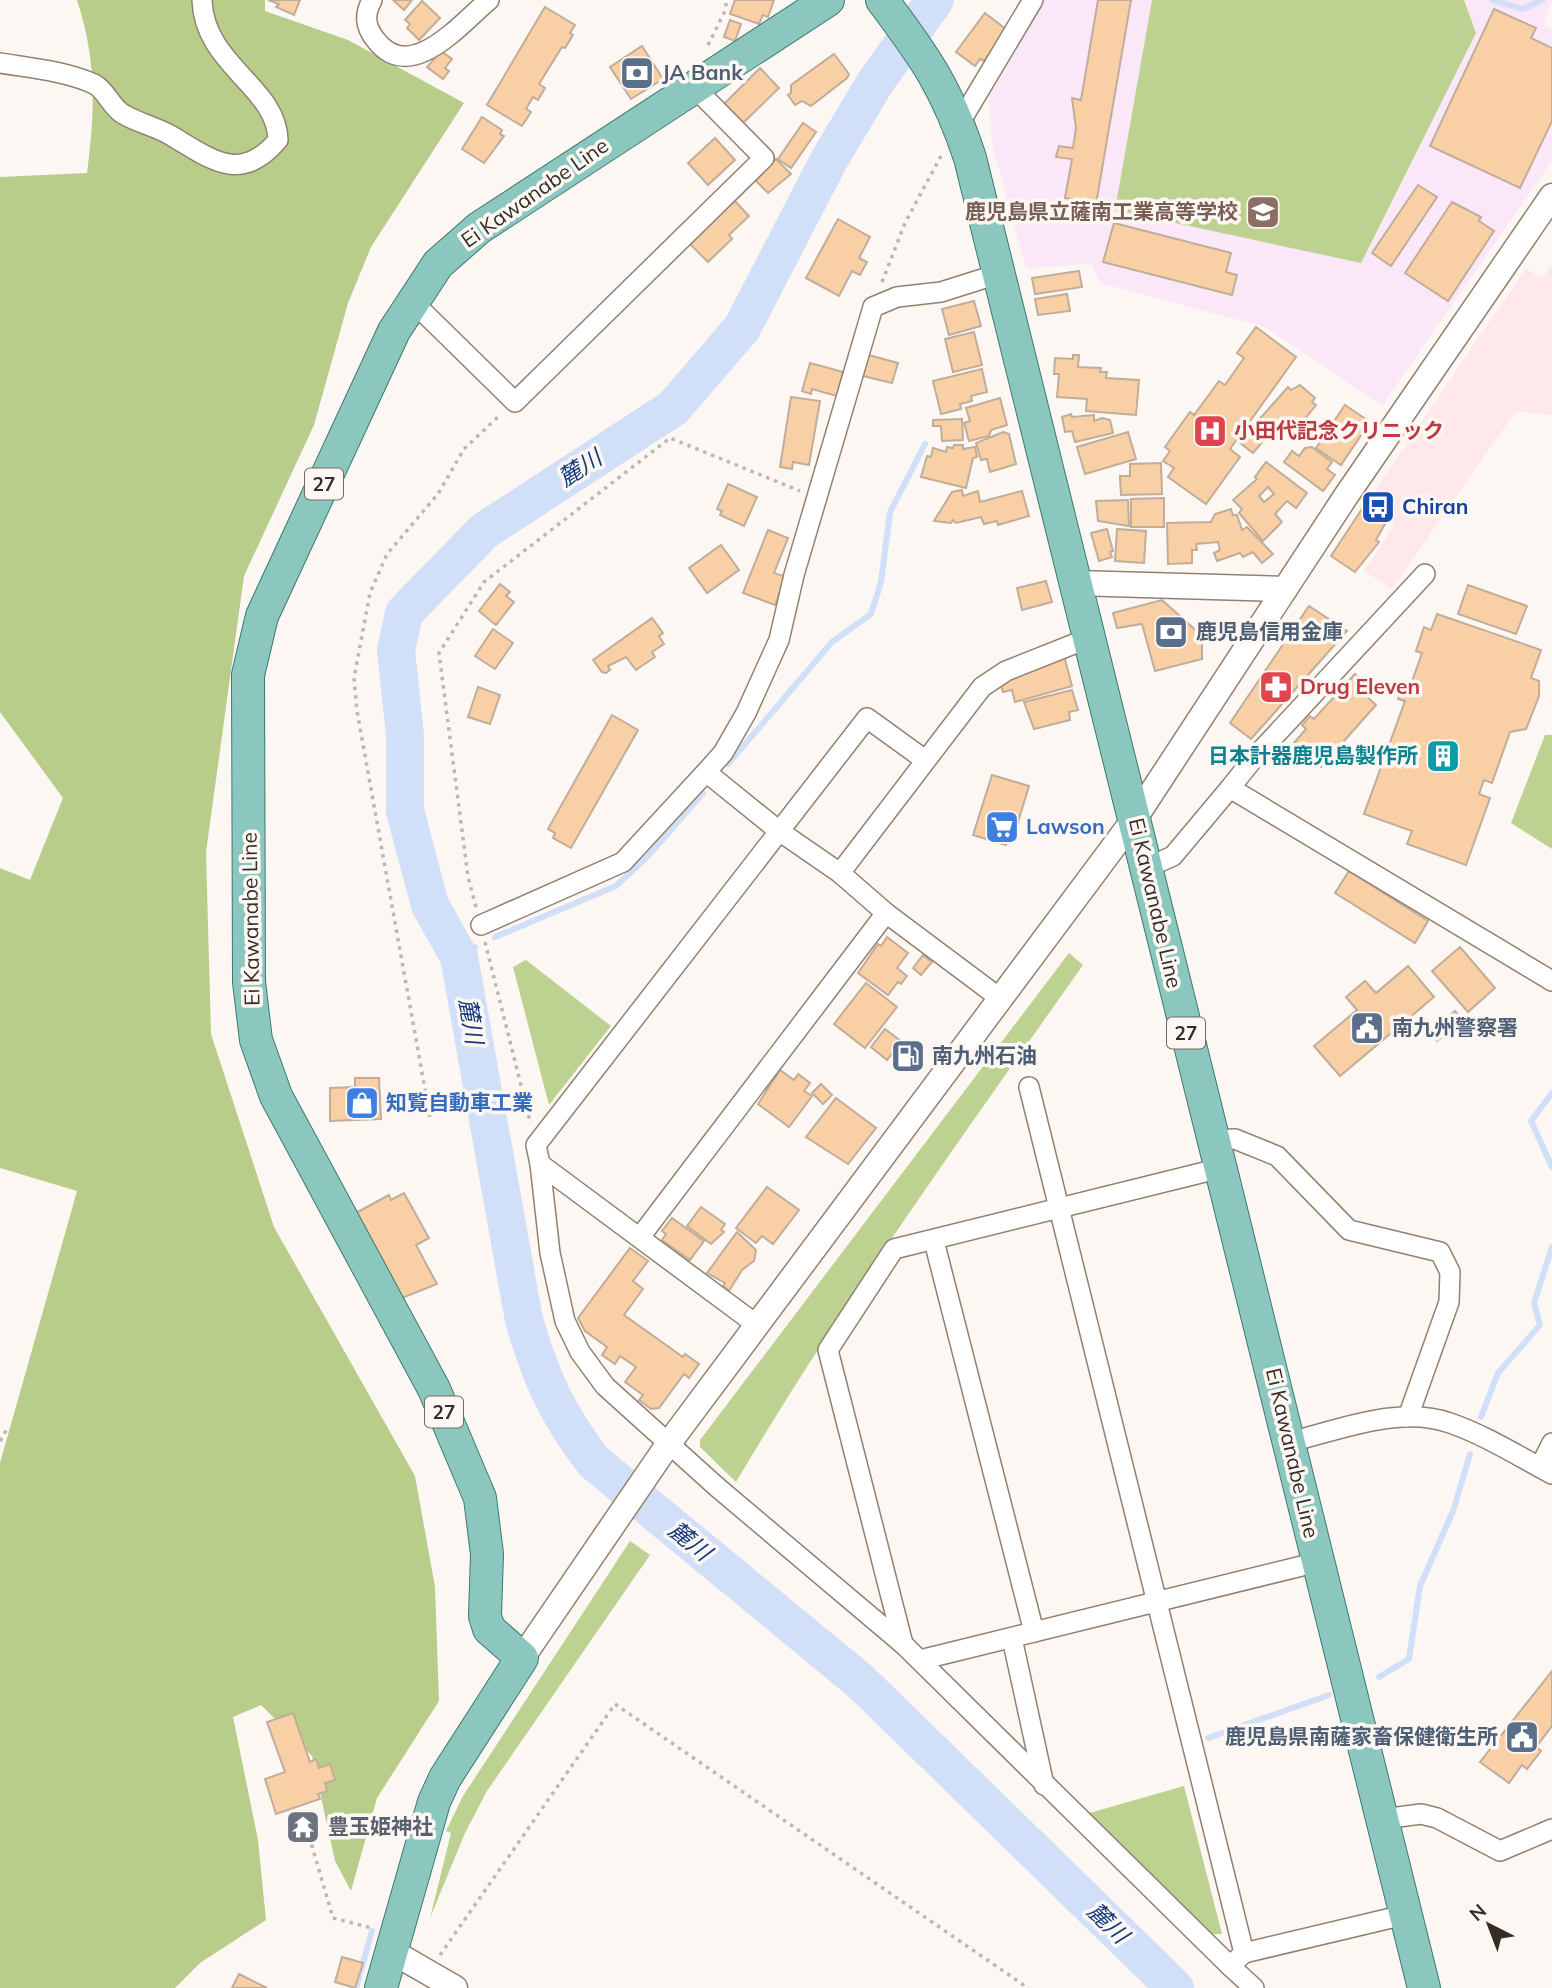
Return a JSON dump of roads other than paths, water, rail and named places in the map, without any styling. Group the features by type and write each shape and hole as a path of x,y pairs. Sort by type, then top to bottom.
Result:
{"main road":[{"name":"Ei Kawanabe Line","path":"522,1658 489,1629 485,1616 487,1554 481,1498 434,1389 276,1096 257,1040 249,982 248,675 262,616 394,331 438,264 479,228 828,0"},
{"name":"Ei Kawanabe Line","path":"886,5 916,43 940,81 959,124 1135,818 1144,869 1290,1442 1424,1988"},
{"path":"381,1988 386,1941 434,1802 460,1754 522,1658"}],"street":[{"path":"0,63 73,76 98,86 122,114 171,135 203,157 235,166 263,157 278,140 278,125 268,105 228,64 214,40 202,0"},
{"path":"372,0 367,10 367,28 379,44 394,57 408,59 424,53 489,0"},
{"path":"959,124 1033,0"},
{"path":"412,302 515,402 764,158 693,86"},
{"path":"522,1658 665,1448 1135,818 1285,589 1552,196"},
{"path":"481,925 623,862 723,753 746,713 779,640 794,575 873,307 897,297 941,292 998,274"},
{"path":"1144,869 1172,856 1254,758 1425,574"},
{"path":"1075,583 1285,589"},
{"path":"840,873 982,687 1006,671 1089,638"},
{"path":"925,760 867,718 779,831 538,1154 550,1254 565,1321 580,1352 605,1386 665,1448 903,1644 1044,1786 1237,1960 1254,1988"},
{"path":"706,772 779,831 840,873 886,913 1001,999"},
{"path":"1230,788 1552,981"},
{"path":"640,1237 886,913"},
{"path":"1029,1087 1158,1604 1237,1960"},
{"path":"903,1644 828,1350 894,1249 1060,1209 1217,1154 1235,1139 1277,1156 1349,1230 1440,1252 1450,1272 1449,1302 1408,1417"},
{"path":"538,1154 640,1237 757,1325"},
{"path":"934,1241 1034,1632"},
{"path":"1290,1442 1380,1420 1408,1417 1449,1422 1546,1471 1552,1443"},
{"path":"920,1660 1158,1604 1318,1562"},
{"path":"1012,1638 1044,1786"},
{"path":"1383,1819 1421,1814 1437,1818 1500,1851 1552,1829"},
{"path":"1237,1960 1404,1915"},
{"path":"386,1941 455,1988"}],"waterway":[{"name":"麓川","path":"935,0 876,81 829,160 742,328 673,408 484,531 404,613 396,651 405,735 405,811 430,905 459,957 524,1320 544,1377 570,1428 594,1462 861,1682 1175,1988"},
{"path":"1492,0 1523,9 1542,0"},
{"path":"728,764 832,642 871,614 881,582 890,512 925,444"},
{"path":"495,937 616,886 649,855 703,793"},
{"path":"459,957 475,947"},
{"path":"1552,1093 1531,1121 1552,1167"},
{"path":"1481,1417 1498,1373 1540,1325 1534,1303 1552,1247"},
{"path":"1379,1677 1409,1659 1420,1586 1453,1511 1470,1454"},
{"path":"1208,1738 1329,1695"},
{"path":"356,1988 372,1931"}],"place":[{"name":"JA Bank","path":"637,73"},
{"name":"鹿児島県立薩南工業高等学校","path":"1263,212"},
{"name":"小田代記念クリニック","path":"1210,431"},
{"name":"Chiran","path":"1378,507"},
{"name":"鹿児島信用金庫","path":"1171,632"},
{"name":"Drug Eleven","path":"1276,687"},
{"name":"日本計器鹿児島製作所","path":"1443,756"},
{"name":"Lawson","path":"1002,827"},
{"name":"南九州警察署","path":"1367,1028"},
{"name":"南九州石油","path":"908,1056"},
{"name":"知覧自動車工業","path":"362,1103"},
{"name":"鹿児島県南薩家畜保健衛生所","path":"1522,1737"},
{"name":"豊玉姫神社","path":"303,1827"}]}
